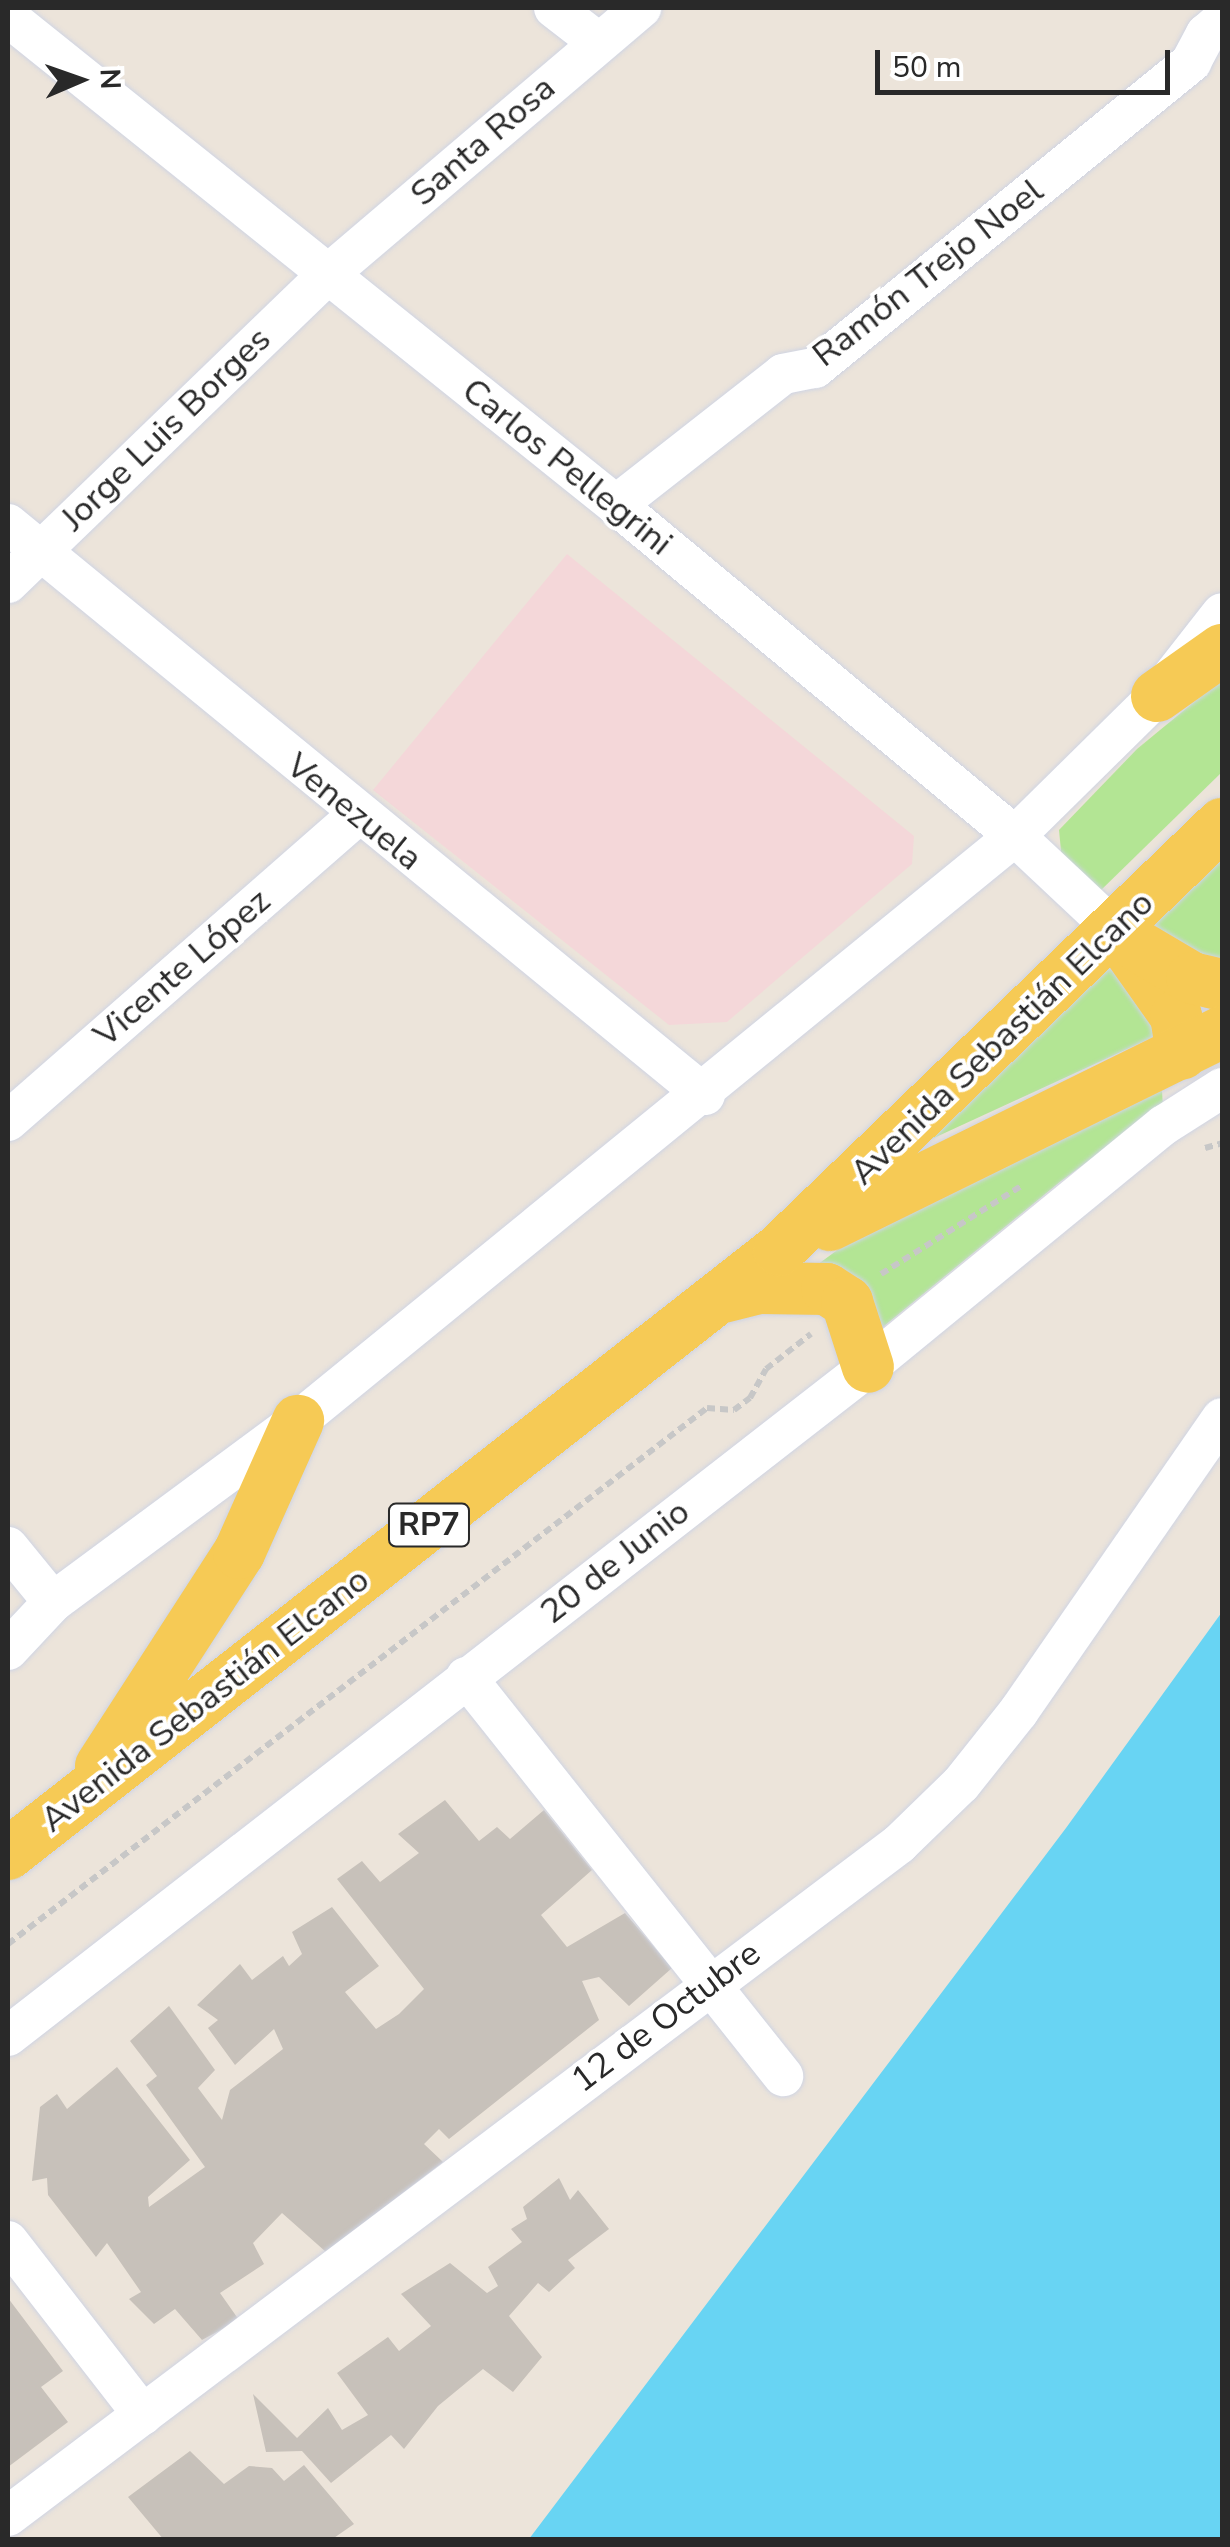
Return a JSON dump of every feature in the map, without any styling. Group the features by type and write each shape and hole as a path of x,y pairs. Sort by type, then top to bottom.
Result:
{"main road":[{"path":"1157,696 1222,650"},
{"name":"Avenida Sebastián Elcano","path":"8,1854 779,1250 1116,931 1222,824"},
{"path":"1116,931 1177,970 1222,986"},
{"path":"1116,931 1176,1016 1197,1080"},
{"name":"Avenida Sebastián Elcano","path":"779,1250 1197,1080"},
{"path":"717,1299 796,1286 827,1288 847,1302 868,1367"},
{"path":"78,1800 239,1554 298,1421"}],"street":[{"path":"554,8 598,42"},
{"name":"Santa Rosa","path":"326,276 641,8"},
{"name":"Carlos Pellegrini","path":"27,19 326,276 616,505 1015,836 1116,931"},
{"name":"Ramón Trejo Noel","path":"616,505 784,374 815,368 1191,62 1206,34 1222,20"},
{"name":"Jorge Luis Borges","path":"8,583 326,276"},
{"name":"Venezuela","path":"8,524 357,816 705,1095"},
{"path":"8,1650 54,1602 298,1421 468,1278 705,1095 1015,836 1157,696 1222,613"},
{"name":"Vicente López","path":"8,1121 357,816"},
{"name":"20 de Junio","path":"8,2036 868,1367 1197,1080"},
{"name":"12 de Octubre","path":"8,2516 708,1984 899,1844 961,1784 1222,1418"},
{"path":"8,1546 54,1602"},
{"path":"466,1677 783,2076"},
{"path":"8,2241 143,2415"}],"path":[{"path":"1197,1080 1205,1148 1222,1143"},
{"path":"8,1944 707,1408 734,1410 750,1398 766,1368 847,1302 1026,1183"}],"shaded area":[{"path":"567,554 914,836 912,864 727,1022 669,1025 373,790"}],"green space":[{"path":"1222,679 1222,772 1098,893 1062,861 1059,830 1137,749"},
{"path":"1222,844 1222,964 1138,928"},
{"path":"1117,951 1160,1034 886,1160"},
{"path":"1153,1087 1162,1091 1163,1107 1061,1181 878,1331 817,1265 874,1223"}],"water":[{"path":"1222,1612 1222,2539 529,2539 1066,1828"}],"building":[{"path":"445,1800 479,1841 497,1827 510,1839 544,1810 592,1870 541,1915 567,1947 625,1913 672,1968 629,2006 599,1977 582,1981 599,2020 449,2139 439,2129 424,2144 443,2162 326,2252 282,2213 253,2243 264,2264 220,2293 239,2320 202,2340 175,2309 154,2324 129,2299 141,2292 107,2243 96,2257 48,2195 47,2178 32,2181 40,2107 57,2094 67,2109 117,2067 190,2160 148,2197 149,2207 205,2167 146,2085 157,2076 130,2041 169,2006 215,2070 198,2088 222,2120 230,2090 283,2049 274,2029 235,2065 208,2028 218,2020 197,2005 240,1964 252,1980 283,1956 289,1966 302,1954 292,1932 332,1907 379,1966 345,1992 376,2029 399,2014 424,1989 337,1879 362,1861 380,1882 419,1853 398,1834"},
{"path":"559,2178 570,2200 578,2190 609,2229 568,2260 575,2268 549,2292 538,2283 509,2316 542,2357 513,2392 483,2369 438,2406 404,2449 391,2435 331,2483 302,2451 266,2452 253,2394 297,2438 328,2408 342,2430 368,2415 337,2373 388,2337 399,2351 431,2326 401,2294 450,2263 487,2293 498,2286 488,2267 522,2242 511,2229 527,2219 523,2207"},
{"path":"8,2298 63,2371 41,2387 68,2422 8,2467"},
{"path":"190,2451 224,2484 249,2466 272,2468 284,2481 304,2465 354,2524 331,2540 164,2540 128,2497"}]}
